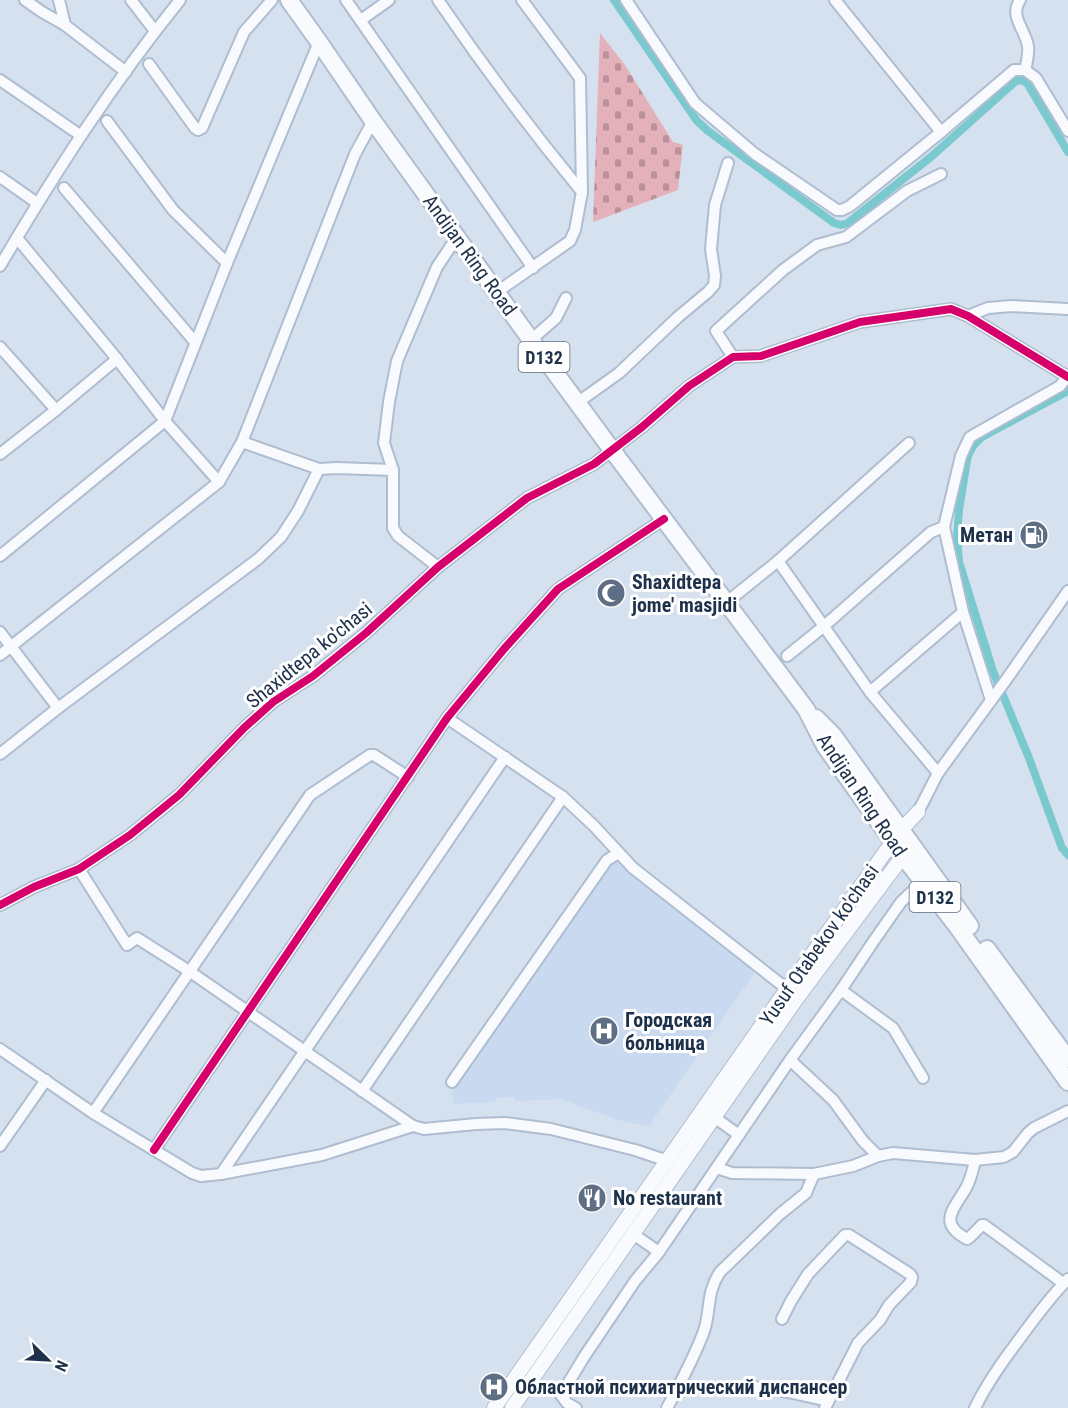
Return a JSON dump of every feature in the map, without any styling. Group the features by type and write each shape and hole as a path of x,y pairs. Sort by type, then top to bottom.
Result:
{"highway":[{"name":"Andijan Ring Road","path":"289,0 373,122 531,340 806,709 825,746 982,943 1068,1059"},
{"name":"Andijan Ring Road","path":"902,842 923,881 1068,1082"}],"main road":[{"name":"Yusuf Otabekov ko'chasi","path":"512,1408 797,998 902,842 918,812"},
{"name":"Yusuf Otabekov ko'chasi","path":"494,1408 787,989 902,842"}],"street":[{"path":"25,0 65,25 126,72"},
{"path":"59,0 65,25"},
{"path":"131,0 155,31"},
{"path":"0,266 80,135 180,0"},
{"path":"149,64 195,128 198,130 202,128 244,32 272,0"},
{"path":"346,0 533,267"},
{"path":"361,20 389,0"},
{"path":"438,0 477,57 582,192"},
{"path":"496,292 570,241 575,230 582,192 580,78 522,0"},
{"path":"626,0 695,103 755,154 837,210 850,206 1014,70 1025,70 1036,78 1068,131"},
{"path":"835,0 941,132"},
{"path":"1020,0 1015,12 1028,45 1025,70"},
{"path":"0,556 165,421 227,263 319,42"},
{"path":"0,80 80,135"},
{"path":"107,121 173,210 227,263"},
{"path":"0,655 219,482 242,442 355,154 373,122"},
{"path":"577,403 619,373 714,285 711,249 715,205 728,163"},
{"path":"941,174 907,190 846,237 817,244 783,270 716,331 733,357 761,356 860,322 951,309 968,316 1068,377 1060,386 970,437 961,456 944,527 963,612 992,698"},
{"path":"0,177 37,203"},
{"path":"64,188 195,342"},
{"path":"438,567 398,536 393,528 393,470 384,443 389,402 398,361 437,267 457,237"},
{"path":"17,238 165,421 219,482"},
{"path":"531,340 556,318 566,298"},
{"path":"968,316 988,308 1011,306 1068,309"},
{"path":"0,347 56,410"},
{"name":"Shaxidtepa ko'chasi","path":"0,905 34,887 79,869 130,835 180,795 244,728 273,702 322,669 366,633 438,567 527,498 594,464 642,427 689,386 733,357"},
{"path":"0,454 117,359"},
{"path":"242,442 319,469 393,470"},
{"path":"726,602 778,561 909,443"},
{"path":"0,754 258,559 281,537 298,511 319,469"},
{"path":"154,1150 447,718 558,589 664,519"},
{"path":"787,656 931,532 944,527"},
{"path":"778,561 870,692 938,773"},
{"path":"918,812 938,773 992,698 1065,604 1068,591"},
{"path":"870,692 963,612"},
{"path":"0,632 58,708"},
{"path":"447,718 563,797 633,868 787,989"},
{"path":"93,1113 310,795 369,755 374,755 408,777"},
{"path":"221,1174 505,757"},
{"path":"362,1091 563,797"},
{"path":"452,1082 607,860 619,853"},
{"path":"79,869 127,945 137,938 189,971 413,1126 424,1129 505,1123 551,1129 635,1150 668,1161"},
{"path":"567,1406 561,1395 565,1386 635,1281 659,1252 901,902 923,881"},
{"path":"841,990 893,1028 923,1078"},
{"path":"0,1049 93,1113 196,1176 221,1174 322,1155 413,1126"},
{"path":"790,1060 833,1100 863,1141 878,1156"},
{"path":"0,1146 46,1080"},
{"path":"717,1168 732,1173 814,1174 853,1166 893,1153 975,1160 1010,1155 1034,1128 1068,1111"},
{"path":"714,1117 739,1135"},
{"path":"975,1160 967,1187 951,1214 951,1227 967,1239 984,1225 1066,1281 1043,1305 998,1367 975,1408"},
{"path":"667,1408 705,1329 710,1292 714,1281 720,1272 754,1239 806,1193 814,1174"},
{"path":"633,1234 659,1252"},
{"path":"680,1385 694,1388 751,1388 800,1395 826,1405 858,1343 880,1320 889,1305 911,1282 912,1277 849,1235 845,1235 808,1274 782,1319"}],"shaded area":[{"name":"Городская больница","path":"615,861 755,972 649,1126 618,1120 560,1099 515,1101 515,1097 496,1098 495,1102 453,1104 452,1091"}],"green space":[{"path":"600,33 625,65 673,142 683,145 678,190 593,222"}],"waterway":[{"path":"614,0 697,121 834,223 841,225 848,223 932,156 1016,81 1021,80 1027,83 1068,152"},
{"path":"1068,391 982,437 974,445 967,460 957,537 959,562 993,671 1029,758 1062,848 1068,855"}],"cycle path":[{"path":"0,905 34,887 79,869 130,835 179,795 244,728 273,702 313,676 366,633 438,567 527,498 594,464 642,427 689,386 733,357 761,356 860,322 951,309 968,316 1068,377"},
{"path":"154,1150 447,718 558,589 664,519"}],"place":[{"name":"Метан","path":"1034,535"},
{"name":"Shaxidtepa jome' masjidi","path":"611,593"},
{"name":"Городская больница","path":"604,1031"},
{"name":"No restaurant","path":"592,1198"},
{"name":"Областной психиатрический диспансер","path":"494,1387"}]}
